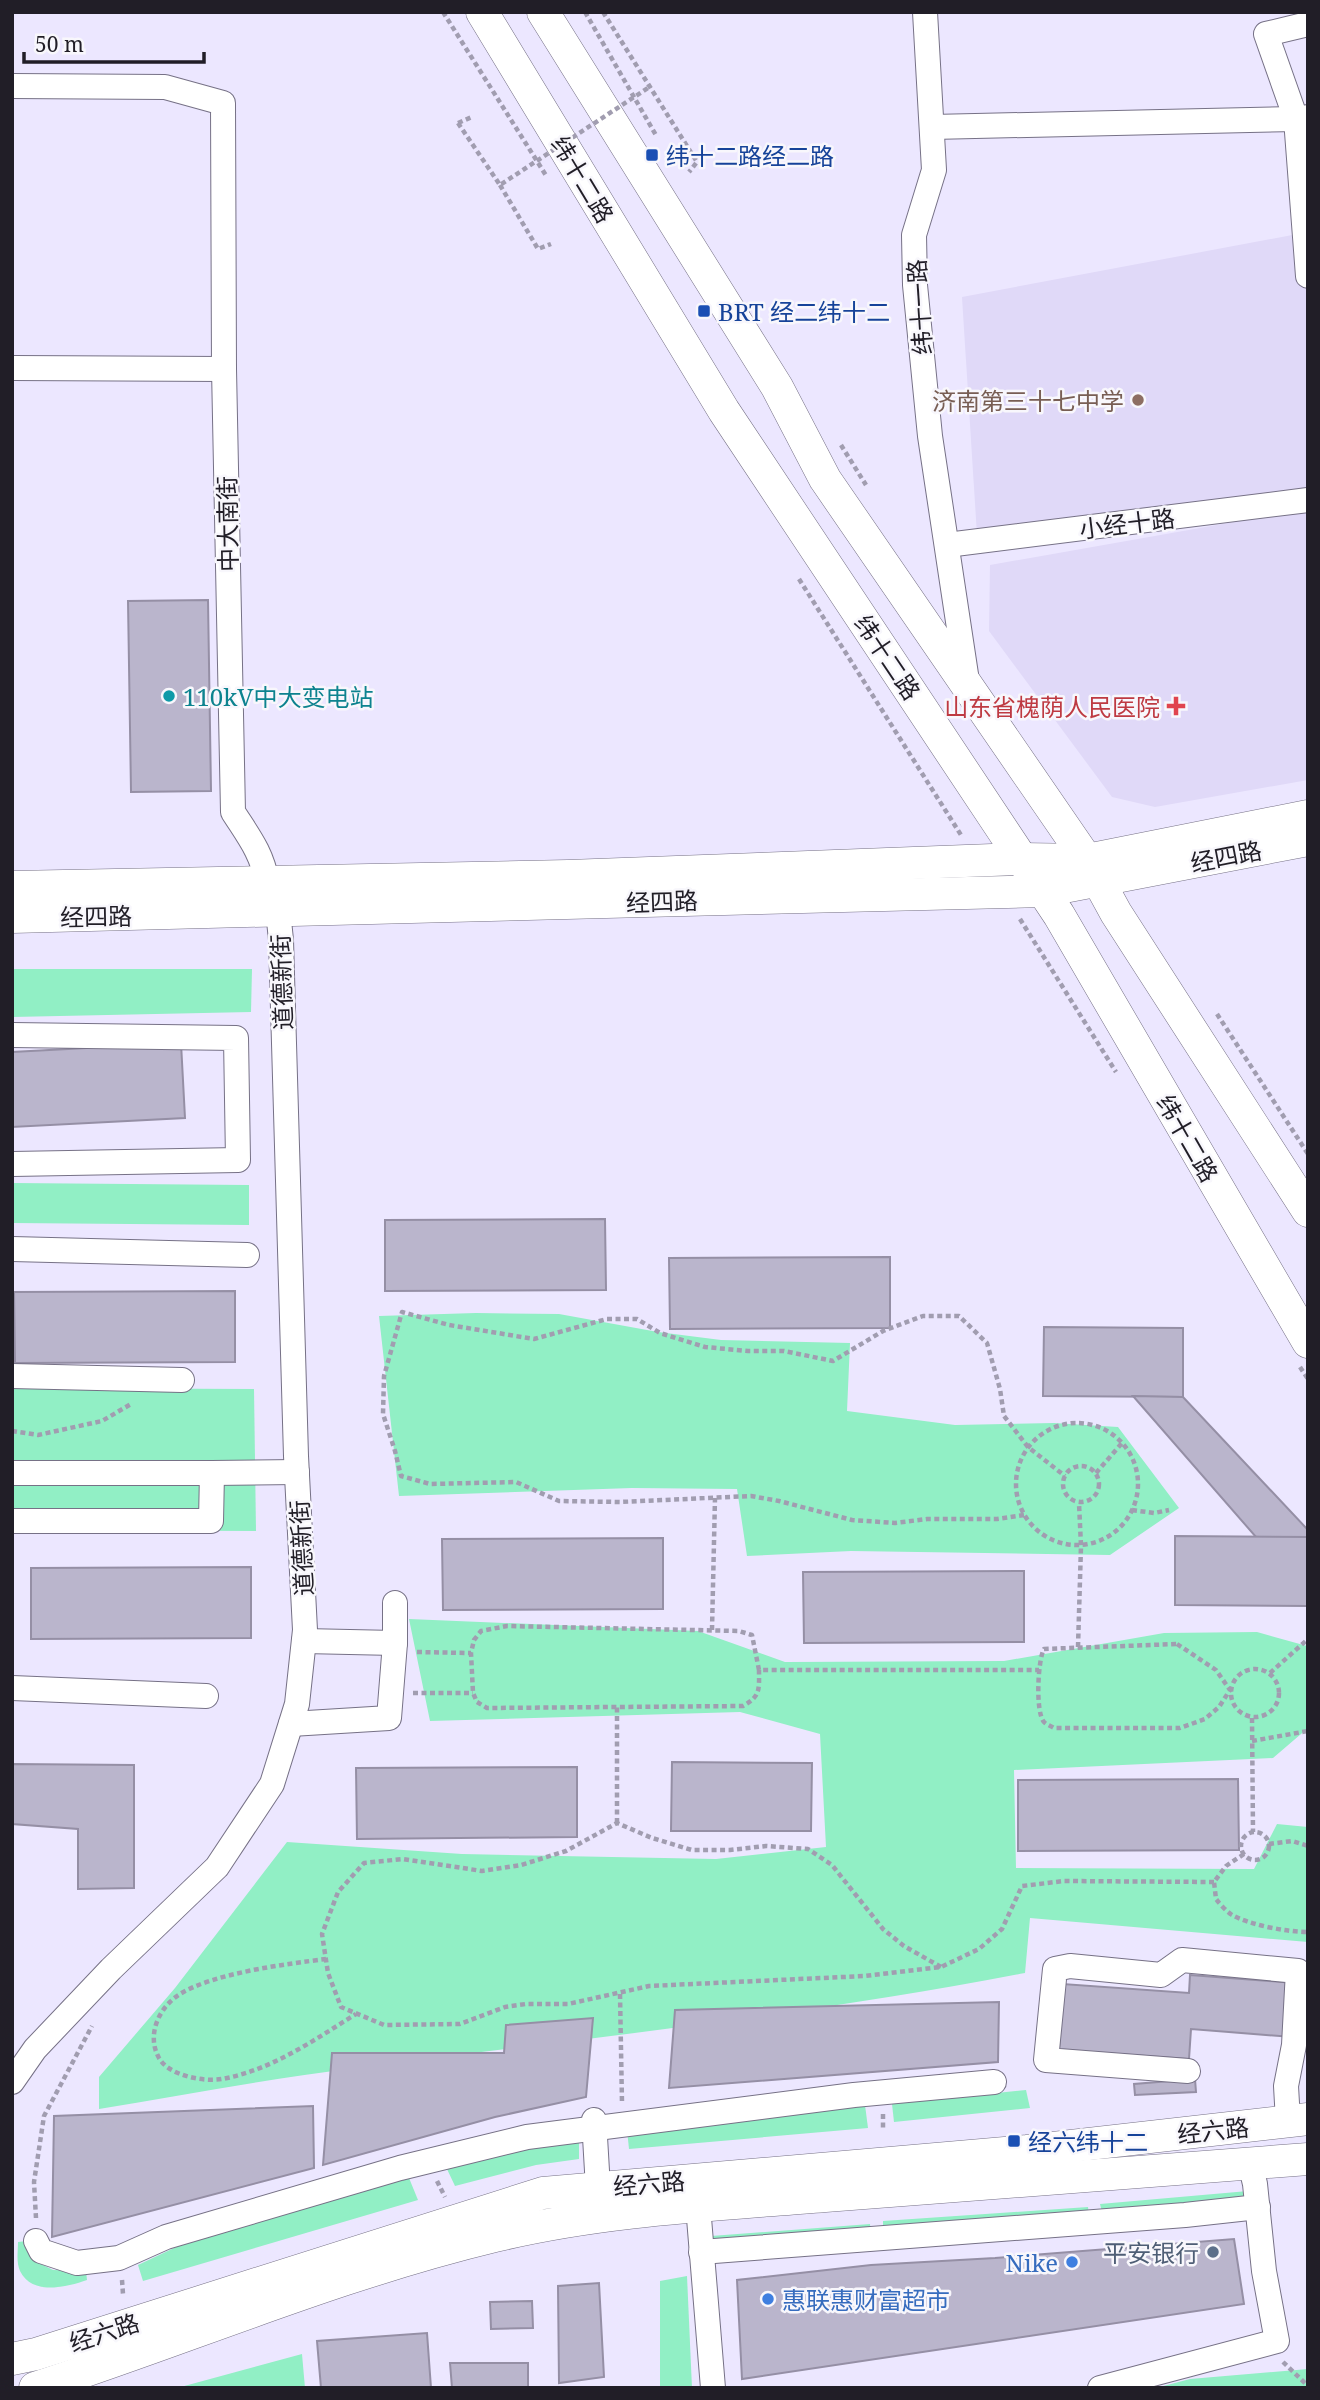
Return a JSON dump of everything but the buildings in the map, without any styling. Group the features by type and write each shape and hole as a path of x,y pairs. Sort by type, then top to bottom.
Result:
{"main road":[{"name":"纬十二路","path":"482,12 724,411 1043,891 1301,1349"},
{"name":"纬十二路","path":"543,12 777,387 825,478 1093,871 1116,913 1308,1211"},
{"name":"经四路","path":"12,887 272,897 1043,891 1093,871 1308,816"},
{"name":"经四路","path":"12,917 568,876 1021,859 1093,871 1308,840"},
{"name":"经六路","path":"12,2359 36,2354 543,2193 1027,2151 1298,2120"},
{"name":"经六路","path":"36,2388 119,2361 266,2305 381,2267 496,2236 600,2217 698,2206 1032,2178 1308,2159"}],"street":[{"name":"纬十一路","path":"926,12 934,170 914,235 915,285 930,436 968,685"},
{"path":"1308,24 1266,34 1302,118 1308,276"},
{"name":"中大南街","path":"12,86 165,88 223,103 224,369 233,812 264,862 272,897"},
{"path":"932,127 1302,118"},
{"path":"12,368 224,369"},
{"name":"小经十路","path":"947,545 1308,500"},
{"name":"道德新街","path":"12,2082 35,2049 111,1969 217,1867 272,1784 298,1704 304,1641 281,953 272,897"},
{"path":"12,1035 236,1038 238,1160 12,1164"},
{"path":"12,1249 247,1255"},
{"path":"12,1376 176,1380"},
{"path":"12,1473 297,1472"},
{"path":"12,1521 211,1521 212,1473"},
{"path":"291,1724 389,1718 396,1603"},
{"path":"304,1641 395,1647"},
{"path":"12,1688 206,1696"},
{"path":"1188,2071 1046,2060 1055,1969 1070,1966 1161,1975 1182,1960 1298,1971 1294,2045 1286,2086 1298,2120"},
{"path":"36,2241 41,2250 77,2263 119,2258 166,2237 400,2168 527,2137 594,2124 621,2124 854,2095 994,2082"},
{"path":"594,2124 598,2188"},
{"path":"1100,2388 1277,2341 1264,2271 1258,2207 1250,2163"},
{"path":"698,2206 713,2388"},
{"path":"701,2252 1258,2207"}],"path":[{"path":"443,12 552,186"},
{"path":"603,12 697,162 689,172"},
{"path":"500,185 651,86"},
{"path":"472,117 458,123 500,185 538,249 551,244"},
{"path":"794,571 976,861"},
{"path":"1003,892 1119,1077"},
{"path":"1024,1514 997,1518 927,1518 895,1523 852,1520 751,1496 620,1503 559,1501 516,1482 430,1484 401,1476 396,1451 383,1414 384,1376 402,1312 449,1325 534,1339 607,1319 638,1319 660,1334 705,1347 748,1352 784,1352 833,1361 883,1331 923,1316 959,1316 986,1343 1000,1389 1004,1416 1028,1447 1065,1476"},
{"path":"1301,1349 1308,1379"},
{"path":"12,1431 38,1435 102,1420 176,1380"},
{"path":"1072,1422 1093,1424 1112,1433 1122,1443 1136,1468 1138,1490 1132,1510 1120,1527 1102,1540 1081,1546 1060,1543 1041,1534 1024,1514 1017,1499 1015,1478 1021,1458 1033,1440 1051,1428 1072,1422"},
{"path":"1096,1473 1122,1443"},
{"path":"1077,1466 1088,1467 1096,1473 1100,1483 1097,1494 1090,1501 1079,1503 1069,1499 1063,1490 1062,1480 1068,1471 1077,1466"},
{"path":"712,1630 715,1499"},
{"path":"1078,1647 1081,1546 1079,1503"},
{"path":"1132,1510 1154,1513 1169,1510"},
{"path":"507,1626 739,1630 752,1635 759,1670 759,1691 753,1700 743,1706 487,1708 477,1702 473,1693 471,1653 474,1640 481,1631 507,1626"},
{"path":"1270,1673 1308,1639"},
{"path":"1078,1647 1044,1649 1039,1657 1039,1710 1043,1721 1054,1728 1180,1728 1205,1719 1220,1707 1230,1690 1235,1678 1245,1670 1258,1668 1270,1673 1278,1683 1280,1696 1275,1708 1265,1716 1252,1718 1240,1713 1232,1703 1230,1690 1216,1670 1177,1644 1078,1647"},
{"path":"395,1647 471,1653"},
{"path":"759,1670 1039,1670"},
{"path":"392,1692 473,1693"},
{"path":"617,1707 617,1823"},
{"path":"1252,1718 1253,1832"},
{"path":"1252,1741 1308,1731"},
{"path":"941,1968 904,1946 883,1928 832,1866 808,1849 766,1846 692,1850 617,1823 566,1851 508,1867 482,1871 403,1859 364,1863 338,1892 322,1934 328,1973 341,2007 384,2025 460,2024 505,2007 568,2004 649,1986 865,1976 941,1968 979,1949 1002,1929 1022,1886 1063,1881 1214,1882"},
{"path":"1253,1832 1260,1833 1269,1844 1268,1851 1257,1859 1250,1859 1241,1848 1246,1835 1253,1832"},
{"path":"1269,1844 1292,1841 1308,1846"},
{"path":"1244,1854 1226,1866 1214,1882 1216,1899 1231,1914 1262,1925 1308,1932"},
{"path":"326,1959 238,1974 180,1994 165,2008 154,2025 153,2042 159,2060 172,2070 203,2080 258,2071 356,2014"},
{"path":"620,1994 623,2082 621,2124"},
{"path":"36,2241 34,2182 44,2116 96,2019"}],"shaded area":[{"name":"济南第三十七中学","path":"1308,232 1308,502 977,535 962,297"},
{"name":"山东省槐荫人民医院","path":"1308,509 1308,780 1155,807 1112,797 989,631 990,565"}],"green space":[{"path":"12,969 252,969 251,1012 12,1017"},
{"path":"12,1183 249,1185 249,1225 12,1223"},
{"path":"559,1314 721,1340 850,1343 847,1411 955,1425 1054,1423 1118,1427 1179,1508 1110,1555 851,1551 747,1556 737,1489 632,1488 399,1496 379,1316"},
{"path":"12,1388 254,1389 256,1531 12,1530"},
{"path":"409,1619 698,1631 785,1662 1004,1661 1164,1633 1257,1632 1307,1646 1308,1728 1273,1758 1014,1770 1016,1868 1254,1869 1277,1824 1308,1827 1308,1942 1030,1918 1025,1973 858,2002 607,2037 323,2072 99,2109 99,2077 175,1988 287,1842 462,1854 716,1859 826,1847 820,1734 740,1712 430,1721"},
{"path":"1026,2090 1030,2108 894,2122 892,2104"},
{"path":"865,2105 868,2128 629,2149 627,2130"},
{"path":"579,2137 579,2159 536,2165 455,2186 446,2167"},
{"path":"409,2178 418,2200 143,2281 138,2265 191,2240"},
{"path":"1248,2191 1249,2204 1103,2216 1100,2204"},
{"path":"1088,2207 1089,2216 883,2232 883,2221"},
{"path":"870,2224 871,2234 711,2245 711,2236"},
{"path":"27,2241 37,2262 53,2270 86,2271 87,2280 50,2288 33,2284 20,2271 18,2264 18,2242"},
{"path":"687,2276 692,2388 660,2388 660,2281"},
{"path":"302,2354 305,2388 177,2388"},
{"path":"1308,2369 1308,2388 1156,2388 1190,2379"}],"place":[{"name":"纬十二路经二路","path":"652,155"},
{"name":"BRT 经二纬十二","path":"704,311"},
{"name":"济南第三十七中学","path":"1138,400"},
{"name":"110kV中大变电站","path":"169,696"},
{"name":"山东省槐荫人民医院","path":"1176,706"},
{"name":"经六纬十二","path":"1014,2141"},
{"name":"平安银行","path":"1213,2252"},
{"name":"Nike","path":"1072,2262"},
{"name":"惠联惠财富超市","path":"768,2299"}]}
